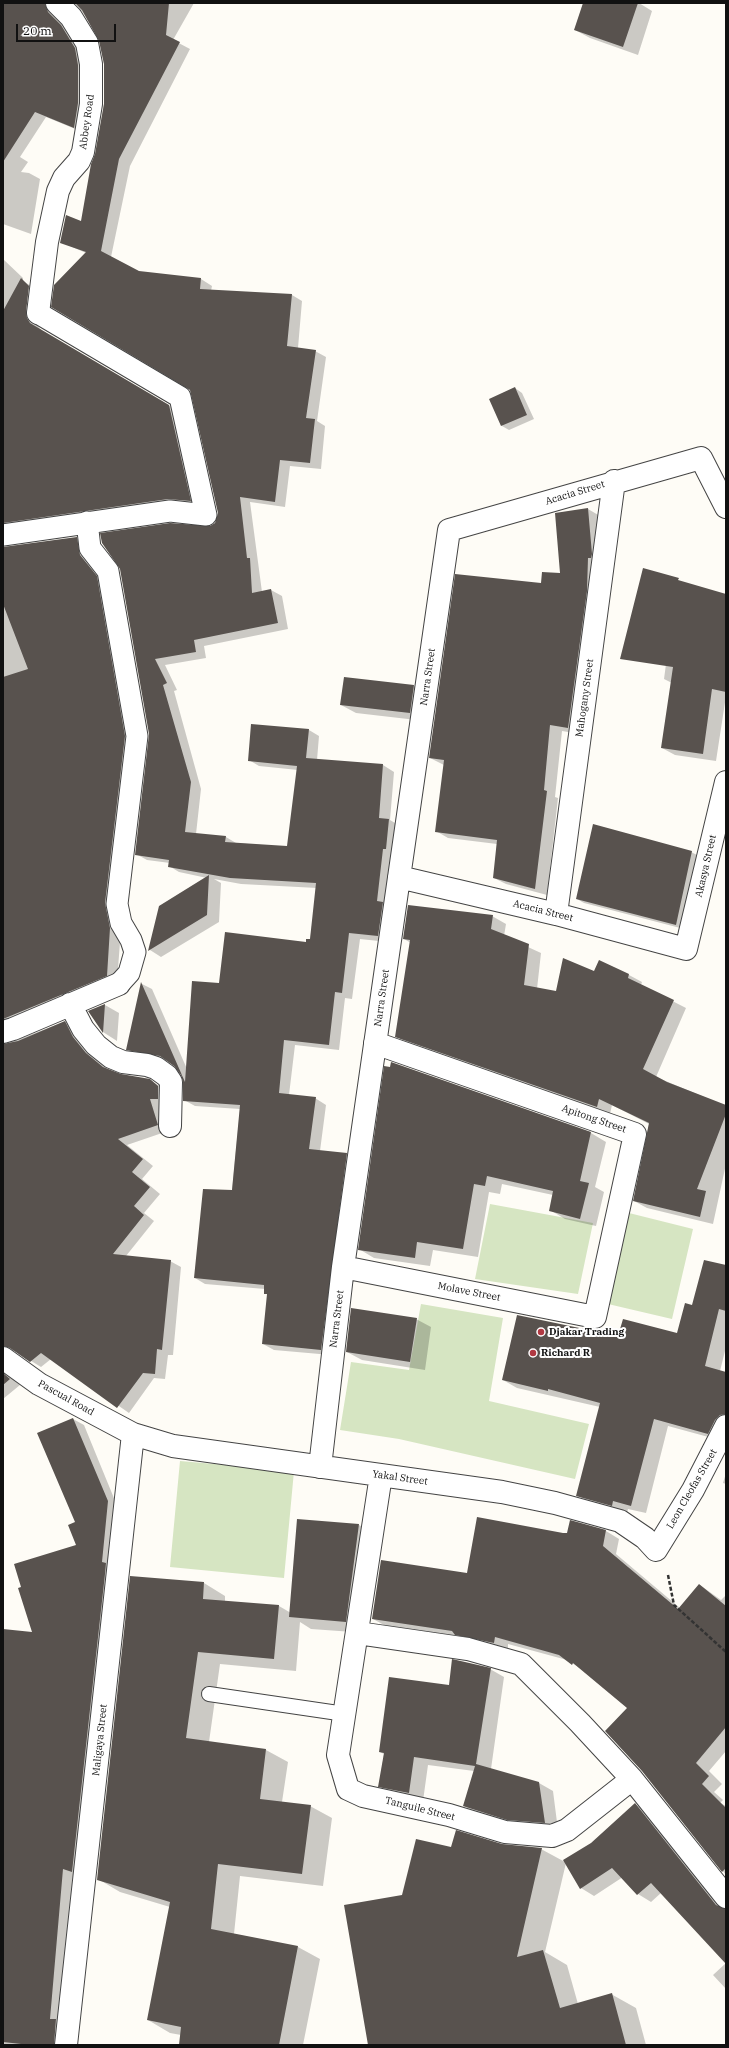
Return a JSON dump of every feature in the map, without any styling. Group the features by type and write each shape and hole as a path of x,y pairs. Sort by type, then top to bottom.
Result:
{"street":[{"name":"Abbey Road","path":"38,314 47,242 58,191 64,178 78,162 83,152 91,104 92,64 86,43 71,17 57,3"},
{"path":"3,535 170,511 206,514 180,398 38,314"},
{"name":"Acacia Street","path":"449,530 614,481 701,458 726,507"},
{"name":"Mahogany Street","path":"556,914 614,481"},
{"path":"3,1032 13,1030 119,984 130,973 135,952 131,940 121,923 117,904 137,736 108,571 90,548 87,522"},
{"name":"Narra Street","path":"320,1467 343,1267 449,530"},
{"name":"Akasya Street","path":"686,949 726,782"},
{"name":"Acacia Street","path":"399,877 556,914 686,949"},
{"path":"70,1004 83,1029 96,1045 111,1057 124,1062 147,1065 156,1068 167,1076 171,1082 170,1126"},
{"name":"Apitong Street","path":"375,1043 635,1134 595,1317"},
{"name":"Molave Street","path":"343,1267 595,1317"},
{"name":"Pascual Road","path":"3,1358 39,1384 132,1434"},
{"name":"Leon Cleofas Street","path":"656,1550 693,1490 726,1426"},
{"name":"Yakal Street","path":"132,1434 173,1446 502,1492 555,1503 620,1521 646,1538 656,1550"},
{"name":"Maligaya Street","path":"66,2045 132,1434"},
{"name":"Tanguile Street","path":"381,1475 358,1633 338,1755 348,1789 363,1796 448,1816 505,1832 552,1836 562,1832 632,1779"},
{"path":"358,1633 468,1649 521,1664 580,1722 632,1779 726,1897"}],"lane":[{"path":"209,1694 345,1714"}],"path":[{"path":"656,1550 667,1570 674,1605 726,1652"}],"green space":[{"path":"490,1204 593,1223 578,1294 475,1279"},
{"path":"629,1213 693,1229 672,1319 608,1304"},
{"path":"421,1304 503,1318 489,1401 589,1424 575,1479 399,1439 340,1430 351,1362 409,1370"},
{"path":"180,1461 294,1471 284,1578 170,1567"}],"building":[{"path":"3,3 45,3 48,12 61,25 75,48 78,65 78,103 74,128 35,112 3,162"},
{"path":"75,3 169,3 166,35 180,42 119,159 101,251 139,271 201,278 200,289 292,294 287,346 316,350 306,418 315,419 310,463 280,460 275,502 240,497 247,558 250,558 252,593 271,589 278,623 194,640 196,652 155,659 167,683 163,685 191,782 185,832 226,836 225,842 287,846 297,766 248,761 251,724 309,729 306,758 383,764 379,818 389,819 386,849 383,849 377,901 383,902 378,936 349,933 342,993 335,992 329,1045 284,1040 279,1093 316,1097 309,1149 347,1153 321,1350 262,1344 267,1294 264,1294 264,1285 194,1278 203,1189 232,1190 240,1105 183,1101 183,1082 181,1075 174,1066 160,1056 126,1050 141,982 185,1082 192,981 219,983 225,932 306,942 306,939 310,939 316,883 230,878 168,867 169,860 135,855 149,734 120,569 102,543 100,533 170,523 210,526 215,523 218,513 190,390 51,307 54,285 86,252 60,243 66,215 81,221 104,104 104,64 99,41 82,10"},
{"path":"583,3 638,3 623,47 574,30"},
{"path":"21,278 29,286 26,312 30,323 169,405 191,501 168,499 3,523 3,311"},
{"path":"515,387 527,415 501,426 489,399"},
{"path":"588,508 592,554 591,558 588,558 587,591 568,728 550,725 544,790 547,791 535,889 493,878 497,840 435,832 444,760 429,758 455,574 541,583 542,572 560,573 555,513"},
{"path":"77,537 80,555 97,576 125,736 105,903 110,928 107,976 3,1019 3,677 28,669 3,604 3,547"},
{"path":"643,568 679,578 678,580 726,594 726,692 712,689 703,754 661,748 673,667 620,659"},
{"path":"344,677 414,685 410,713 340,705"},
{"path":"593,824 692,851 676,925 576,899"},
{"path":"209,875 207,915 148,951 159,906"},
{"path":"408,905 493,915 491,929 529,944 524,985 556,991 563,958 594,971 599,960 629,974 628,978 674,1000 643,1069 667,1082 726,1105 726,1114 697,1189 706,1191 700,1217 633,1201 649,1123 599,1099 597,1107 395,1037 410,940 403,939"},
{"path":"105,1004 103,1033 88,1011"},
{"path":"65,1021 73,1037 86,1053 103,1067 121,1074 150,1079 158,1086 158,1099 150,1099 158,1125 118,1139 143,1159 132,1172 150,1187 134,1206 144,1215 113,1254 171,1260 162,1350 157,1349 155,1374 143,1373 117,1408 41,1353 30,1362 10,1348 3,1346 3,1044 18,1041"},
{"path":"391,1062 591,1132 580,1181 589,1183 580,1219 549,1211 553,1191 487,1176 485,1186 474,1184 463,1249 417,1242 415,1258 358,1250 384,1066 390,1067"},
{"path":"704,1260 726,1265 726,1311 719,1309 705,1366 726,1372 726,1414 720,1415 715,1420 708,1434 654,1419 631,1506 613,1501 612,1506 576,1496 600,1403 548,1389 548,1391 502,1380 517,1315 618,1336 623,1319 677,1333 685,1303 692,1305"},
{"path":"351,1308 417,1318 410,1362 346,1352"},
{"path":"3,1373 10,1379 3,1385"},
{"path":"73,1418 108,1501 102,1562 106,1563 72,1872 63,1869 50,2019 56,2019 54,2045 30,2045 3,2042 3,1629 32,1632 18,1588 21,1587 14,1564 76,1545 68,1525 75,1522 37,1433"},
{"path":"477,1517 563,1533 567,1533 570,1520 606,1530 603,1546 678,1609 699,1584 726,1606 726,1727 696,1763 709,1776 702,1784 726,1808 726,1868 722,1872 642,1771 605,1731 627,1708 573,1663 572,1665 559,1655 495,1637 494,1643 455,1635 452,1631 372,1619 381,1560 467,1573"},
{"path":"297,1519 359,1524 346,1622 289,1617"},
{"path":"130,1576 204,1582 203,1599 279,1605 274,1659 198,1652 186,1738 266,1749 260,1799 311,1805 302,1874 218,1864 211,1929 298,1946 279,2045 179,2045 181,2027 147,2020 170,1902 97,1880"},
{"path":"452,1659 491,1668 476,1764 539,1782 545,1823 507,1820 463,1806 475,1766 414,1757 409,1793 378,1787 384,1753 379,1752 389,1677 449,1685"},
{"path":"635,1803 716,1905 726,1909 726,1964 651,1883 637,1895 612,1868 580,1889 563,1860 591,1843"},
{"path":"456,1830 502,1844 542,1848 517,1957 543,1950 560,2008 612,1993 626,2045 368,2045 344,1905 402,1895 416,1839 451,1847"}],"place":[{"name":"Djakar Trading","path":"541,1332"},
{"name":"Richard R","path":"533,1353"}]}
